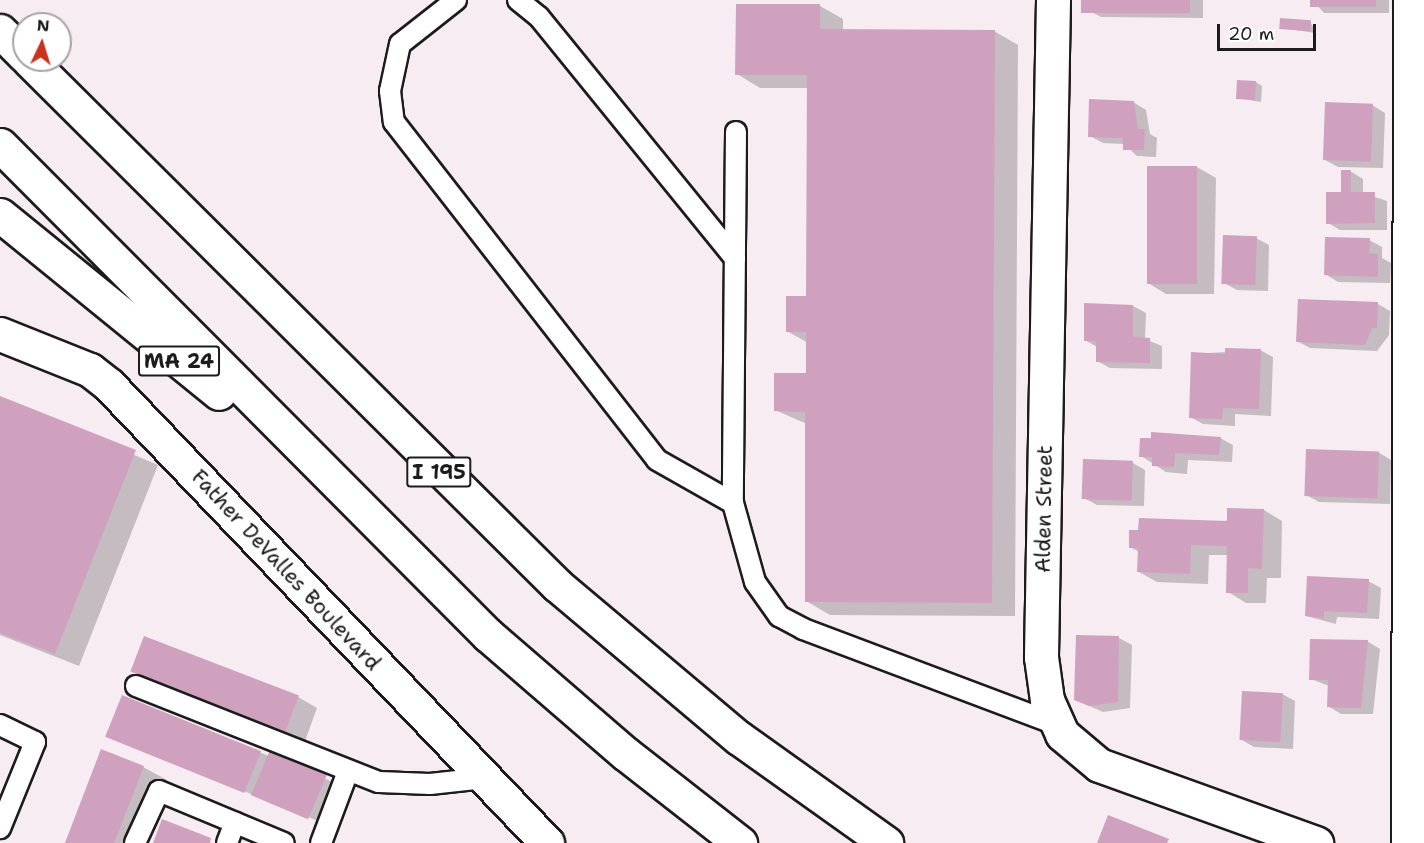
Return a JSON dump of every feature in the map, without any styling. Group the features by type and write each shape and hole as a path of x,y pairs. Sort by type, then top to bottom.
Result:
{"main road":[{"name":"Alden Street","path":"1053,0 1041,657 1056,724 1072,746 1099,765 1316,843"},
{"path":"1407,843 1416,586 1417,342 1410,0"},
{"path":"0,31 12,43"},
{"name":"I 195","path":"40,72 557,585 739,738 886,843"},
{"path":"0,145 357,507 533,675 740,843"},
{"name":"MA 24","path":"0,215 357,507"},
{"name":"Father DeValles Boulevard","path":"0,334 82,367 109,385 547,843"}],"lane":[{"path":"456,0 400,44 390,91 394,122 657,459 733,503"},
{"path":"518,0 539,17 735,258"},
{"path":"736,132 733,503 755,582 778,616 1056,724"},
{"path":"136,686 348,771 402,784 485,778"},
{"path":"0,725 35,742 0,828"},
{"path":"321,843 348,771"},
{"path":"135,843 159,791 284,843"},
{"path":"227,843 235,822"}],"building":[{"path":"1081,0 1190,0 1190,13 1081,13"},
{"path":"1310,0 1376,0 1376,7 1310,7"},
{"path":"736,4 820,4 820,29 995,30 992,603 805,602 805,412 774,411 774,373 806,373 806,332 786,332 786,296 806,296 807,75 735,75"},
{"path":"1280,18 1311,20 1310,31 1279,29"},
{"path":"1237,80 1256,81 1255,100 1236,99"},
{"path":"1089,99 1134,101 1138,129 1145,129 1144,150 1123,150 1123,138 1088,137"},
{"path":"1325,102 1373,104 1371,162 1323,160"},
{"path":"1147,166 1197,166 1197,284 1147,284"},
{"path":"1341,170 1351,170 1351,192 1375,192 1375,223 1326,224 1326,192 1341,192"},
{"path":"1223,235 1257,236 1255,285 1221,284"},
{"path":"1325,237 1370,238 1369,253 1378,254 1378,277 1324,275"},
{"path":"1298,299 1378,302 1377,328 1372,328 1365,345 1296,342"},
{"path":"1084,303 1133,305 1133,337 1150,338 1150,363 1096,362 1096,341 1084,341"},
{"path":"1225,348 1261,349 1259,409 1223,408 1222,419 1189,418 1191,352 1225,354"},
{"path":"0,396 136,450 55,654 0,633"},
{"path":"1151,432 1221,437 1219,455 1175,453 1174,467 1152,466 1152,457 1139,457 1140,438 1151,438"},
{"path":"1306,449 1379,452 1377,499 1304,496"},
{"path":"1083,459 1133,461 1132,501 1082,499"},
{"path":"1227,508 1264,509 1262,569 1248,568 1248,593 1226,593 1227,546 1191,545 1190,574 1137,572 1138,548 1129,548 1129,530 1138,530 1139,518 1227,521"},
{"path":"1307,576 1369,579 1367,613 1324,611 1324,618 1305,616"},
{"path":"1076,635 1119,636 1118,702 1089,706 1074,700"},
{"path":"144,636 299,695 285,731 130,671"},
{"path":"1310,639 1368,640 1361,708 1327,707 1328,680 1309,680"},
{"path":"1242,691 1283,693 1280,742 1239,740"},
{"path":"122,695 261,751 244,793 105,737"},
{"path":"101,749 144,766 114,843 65,843"},
{"path":"270,750 327,774 308,819 251,795"},
{"path":"1108,815 1169,839 1167,843 1097,843"},
{"path":"162,819 211,838 210,843 153,843"}]}
